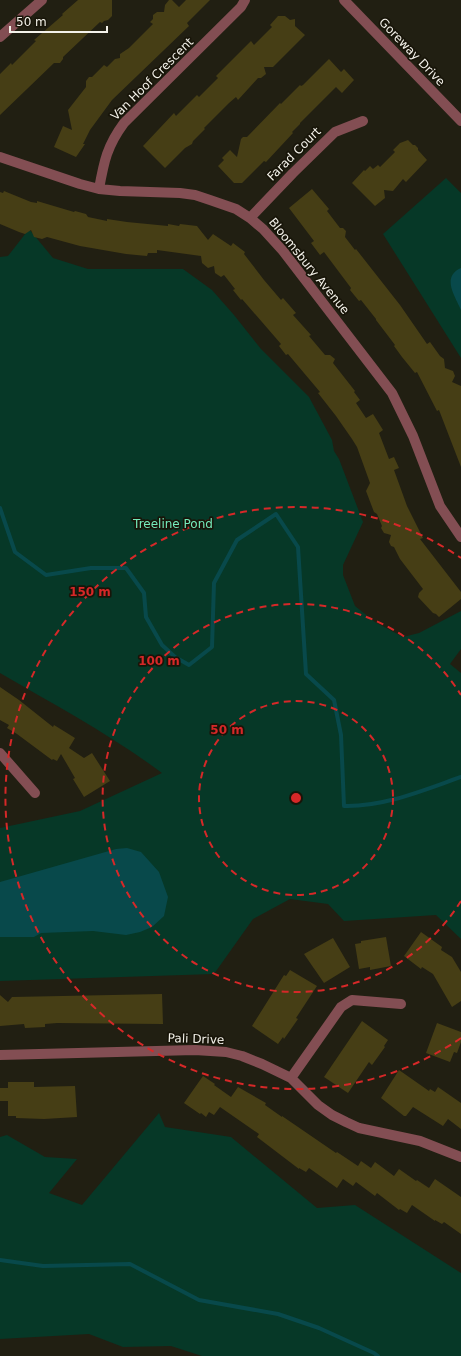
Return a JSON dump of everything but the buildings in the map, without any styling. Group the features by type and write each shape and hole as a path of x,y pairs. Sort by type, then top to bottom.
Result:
{"street":[{"path":"0,37 42,0"},
{"name":"Van Hoof Crescent","path":"99,188 107,152 114,137 124,123 241,7 245,0"},
{"name":"Goreway Drive","path":"344,0 461,121"},
{"name":"Farad Court","path":"250,218 335,132 363,121"},
{"name":"Bloomsbury Avenue","path":"0,157 80,184 99,188 120,191 195,195 236,209 250,218 263,229 283,251 392,393 413,436 440,506 461,537"},
{"path":"0,753 34,793"},
{"path":"291,1078 341,1007 352,1000 401,1004"},
{"name":"Pali Drive","path":"0,1055 212,1050 242,1056 291,1078 318,1105 332,1115 359,1128 420,1141 461,1157"}],"green space":[{"path":"446,178 461,193 461,358 383,234"},
{"name":"Treeline Pond","path":"29,229 53,258 88,269 183,269 212,290 261,349 309,397 332,440 334,451 339,459 363,522 343,565 343,575 355,606 375,622 403,637 419,633 461,611 461,649 450,664 461,673 461,939 436,915 344,921 328,904 290,899 253,919 214,974 0,981 0,828 80,811 162,773 103,733 0,673 0,257 8,256"},
{"path":"159,1113 165,1127 231,1137 317,1208 355,1205 461,1273 461,1356 202,1356 171,1346 123,1347 89,1334 0,1339 0,1137 7,1135 45,1157 77,1159 49,1193 82,1205"}],"water":[{"path":"461,268 461,310 453,293 451,282 452,276"},
{"path":"127,848 141,852 159,872 168,897 164,916 152,927 140,932 126,935 93,931 41,933 34,937 0,937 0,882 116,849"}],"waterway":[{"path":"0,508 15,552 46,575 91,568 126,568 144,593 146,617 162,645 175,657 189,665 212,647 214,583 237,540 276,514 298,547 306,674 334,700 341,735 344,806 359,806 389,801 461,777"},
{"path":"0,1260 43,1266 130,1264 199,1300 278,1314 319,1328 378,1356"}]}
